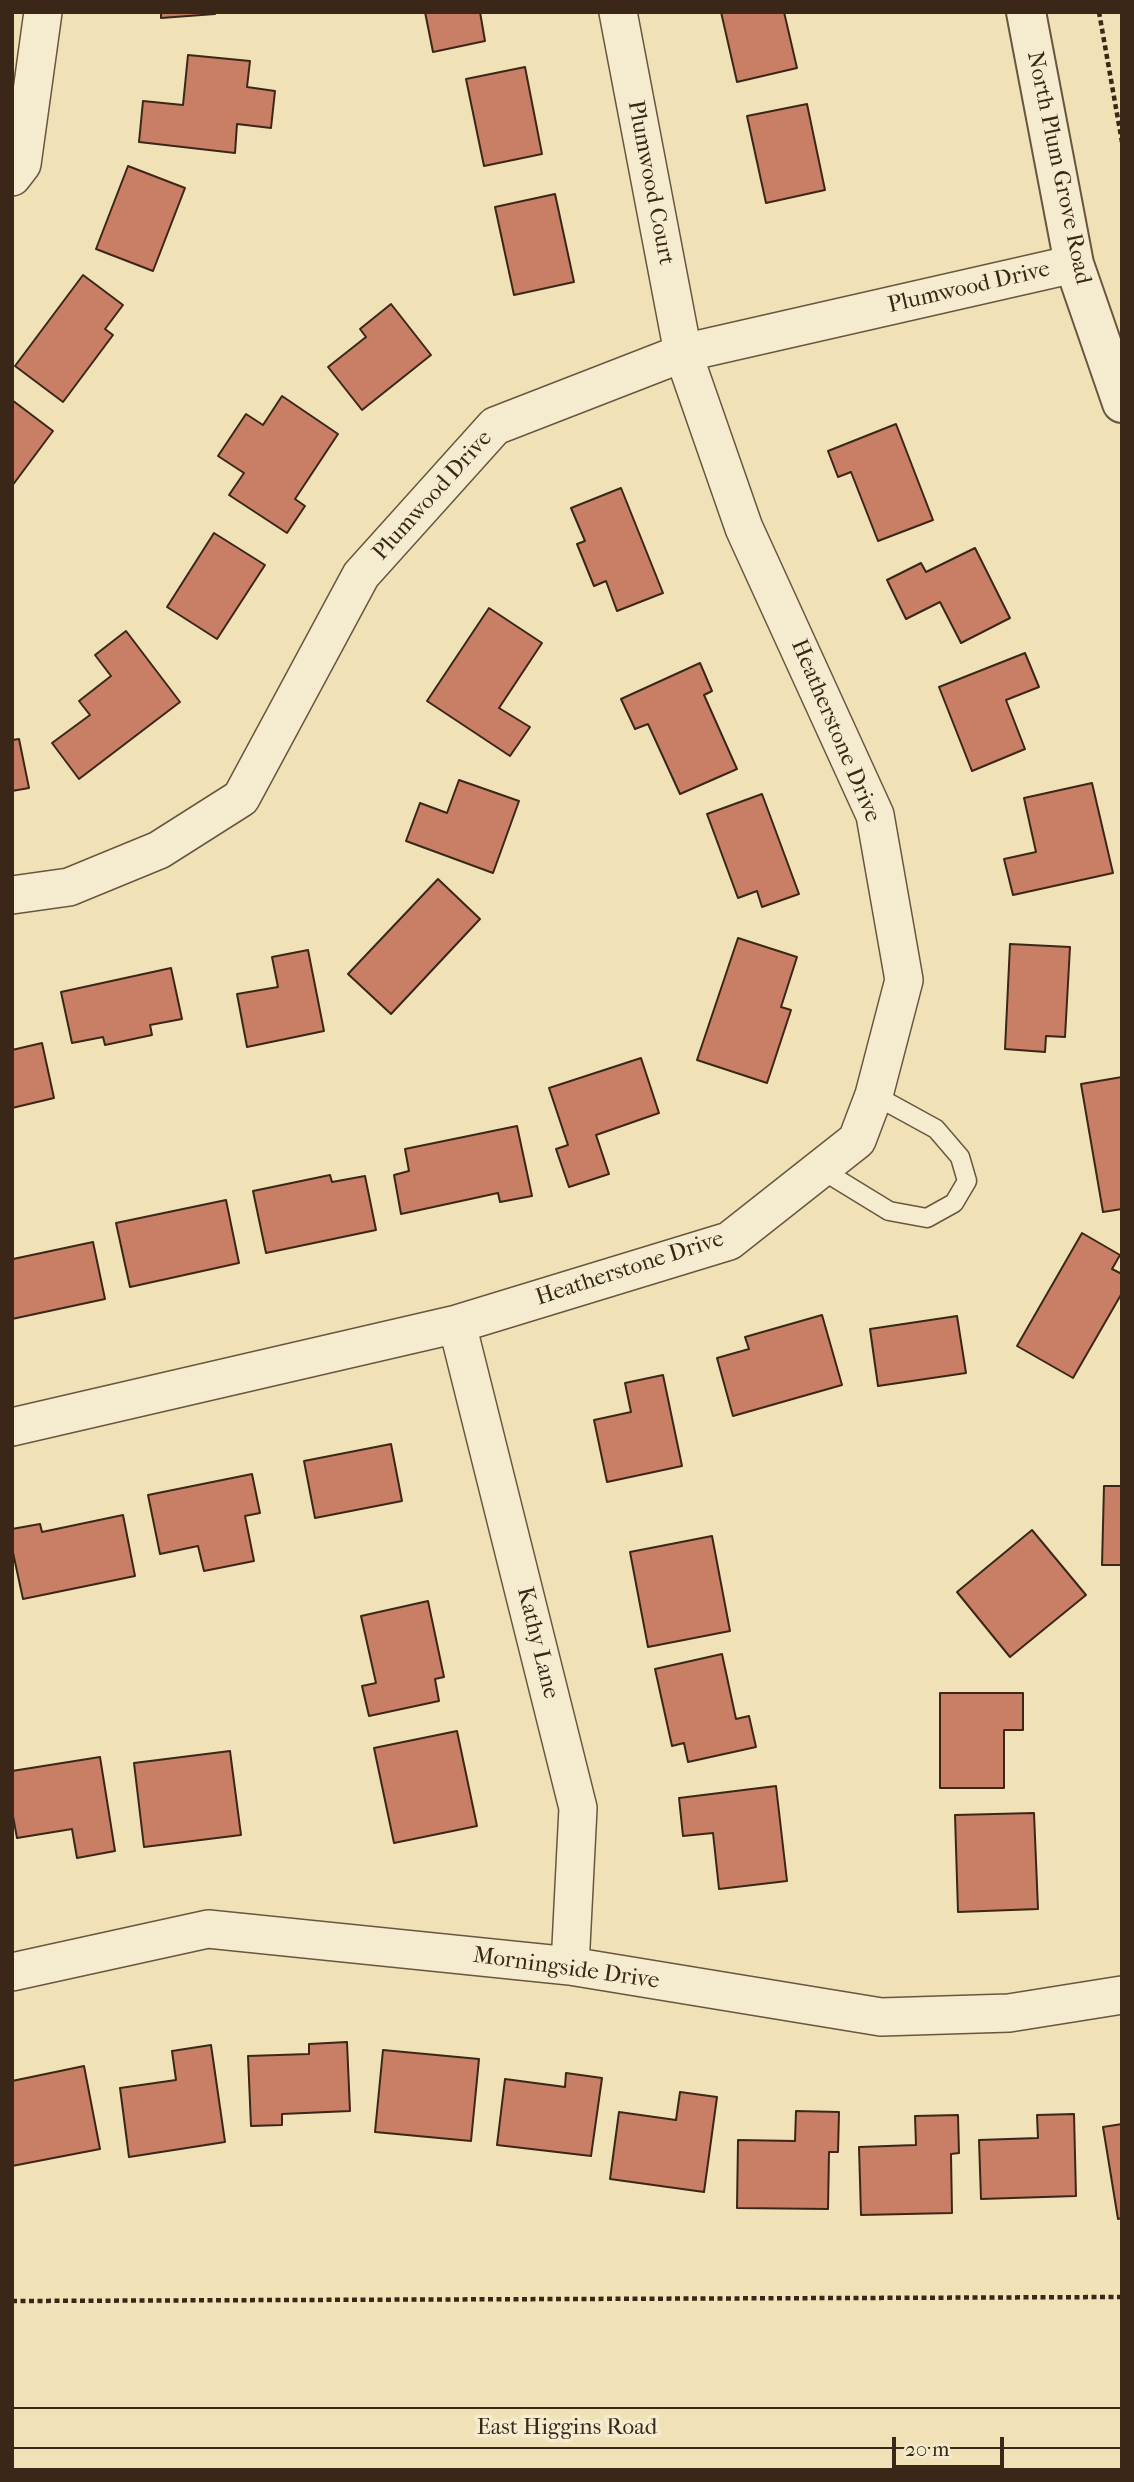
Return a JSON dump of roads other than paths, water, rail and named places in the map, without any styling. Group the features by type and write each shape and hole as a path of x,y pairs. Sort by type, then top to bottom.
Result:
{"main road":[{"name":"East Higgins Road","path":"12,2428 1122,2428"}],"street":[{"path":"12,177 22,164 43,12"},
{"name":"Plumwood Court","path":"618,12 683,353"},
{"name":"North Plum Grove Road","path":"1026,12 1074,264 1122,403"},
{"name":"Plumwood Drive","path":"12,895 69,887 159,850 241,798 361,575 495,426 683,353 1074,264"},
{"name":"Heatherstone Drive","path":"12,1427 457,1324 729,1241 857,1140 874,1095 904,980 875,815 744,527 683,353"},
{"name":"Kathy Lane","path":"457,1324 578,1808 570,1966"},
{"name":"Morningside Drive","path":"12,1972 208,1928 570,1966 881,2017 1009,2013 1122,1995"}],"lane":[{"path":"822,1170 889,1210 927,1218 954,1203 967,1181 960,1157 936,1129 874,1095"}]}
